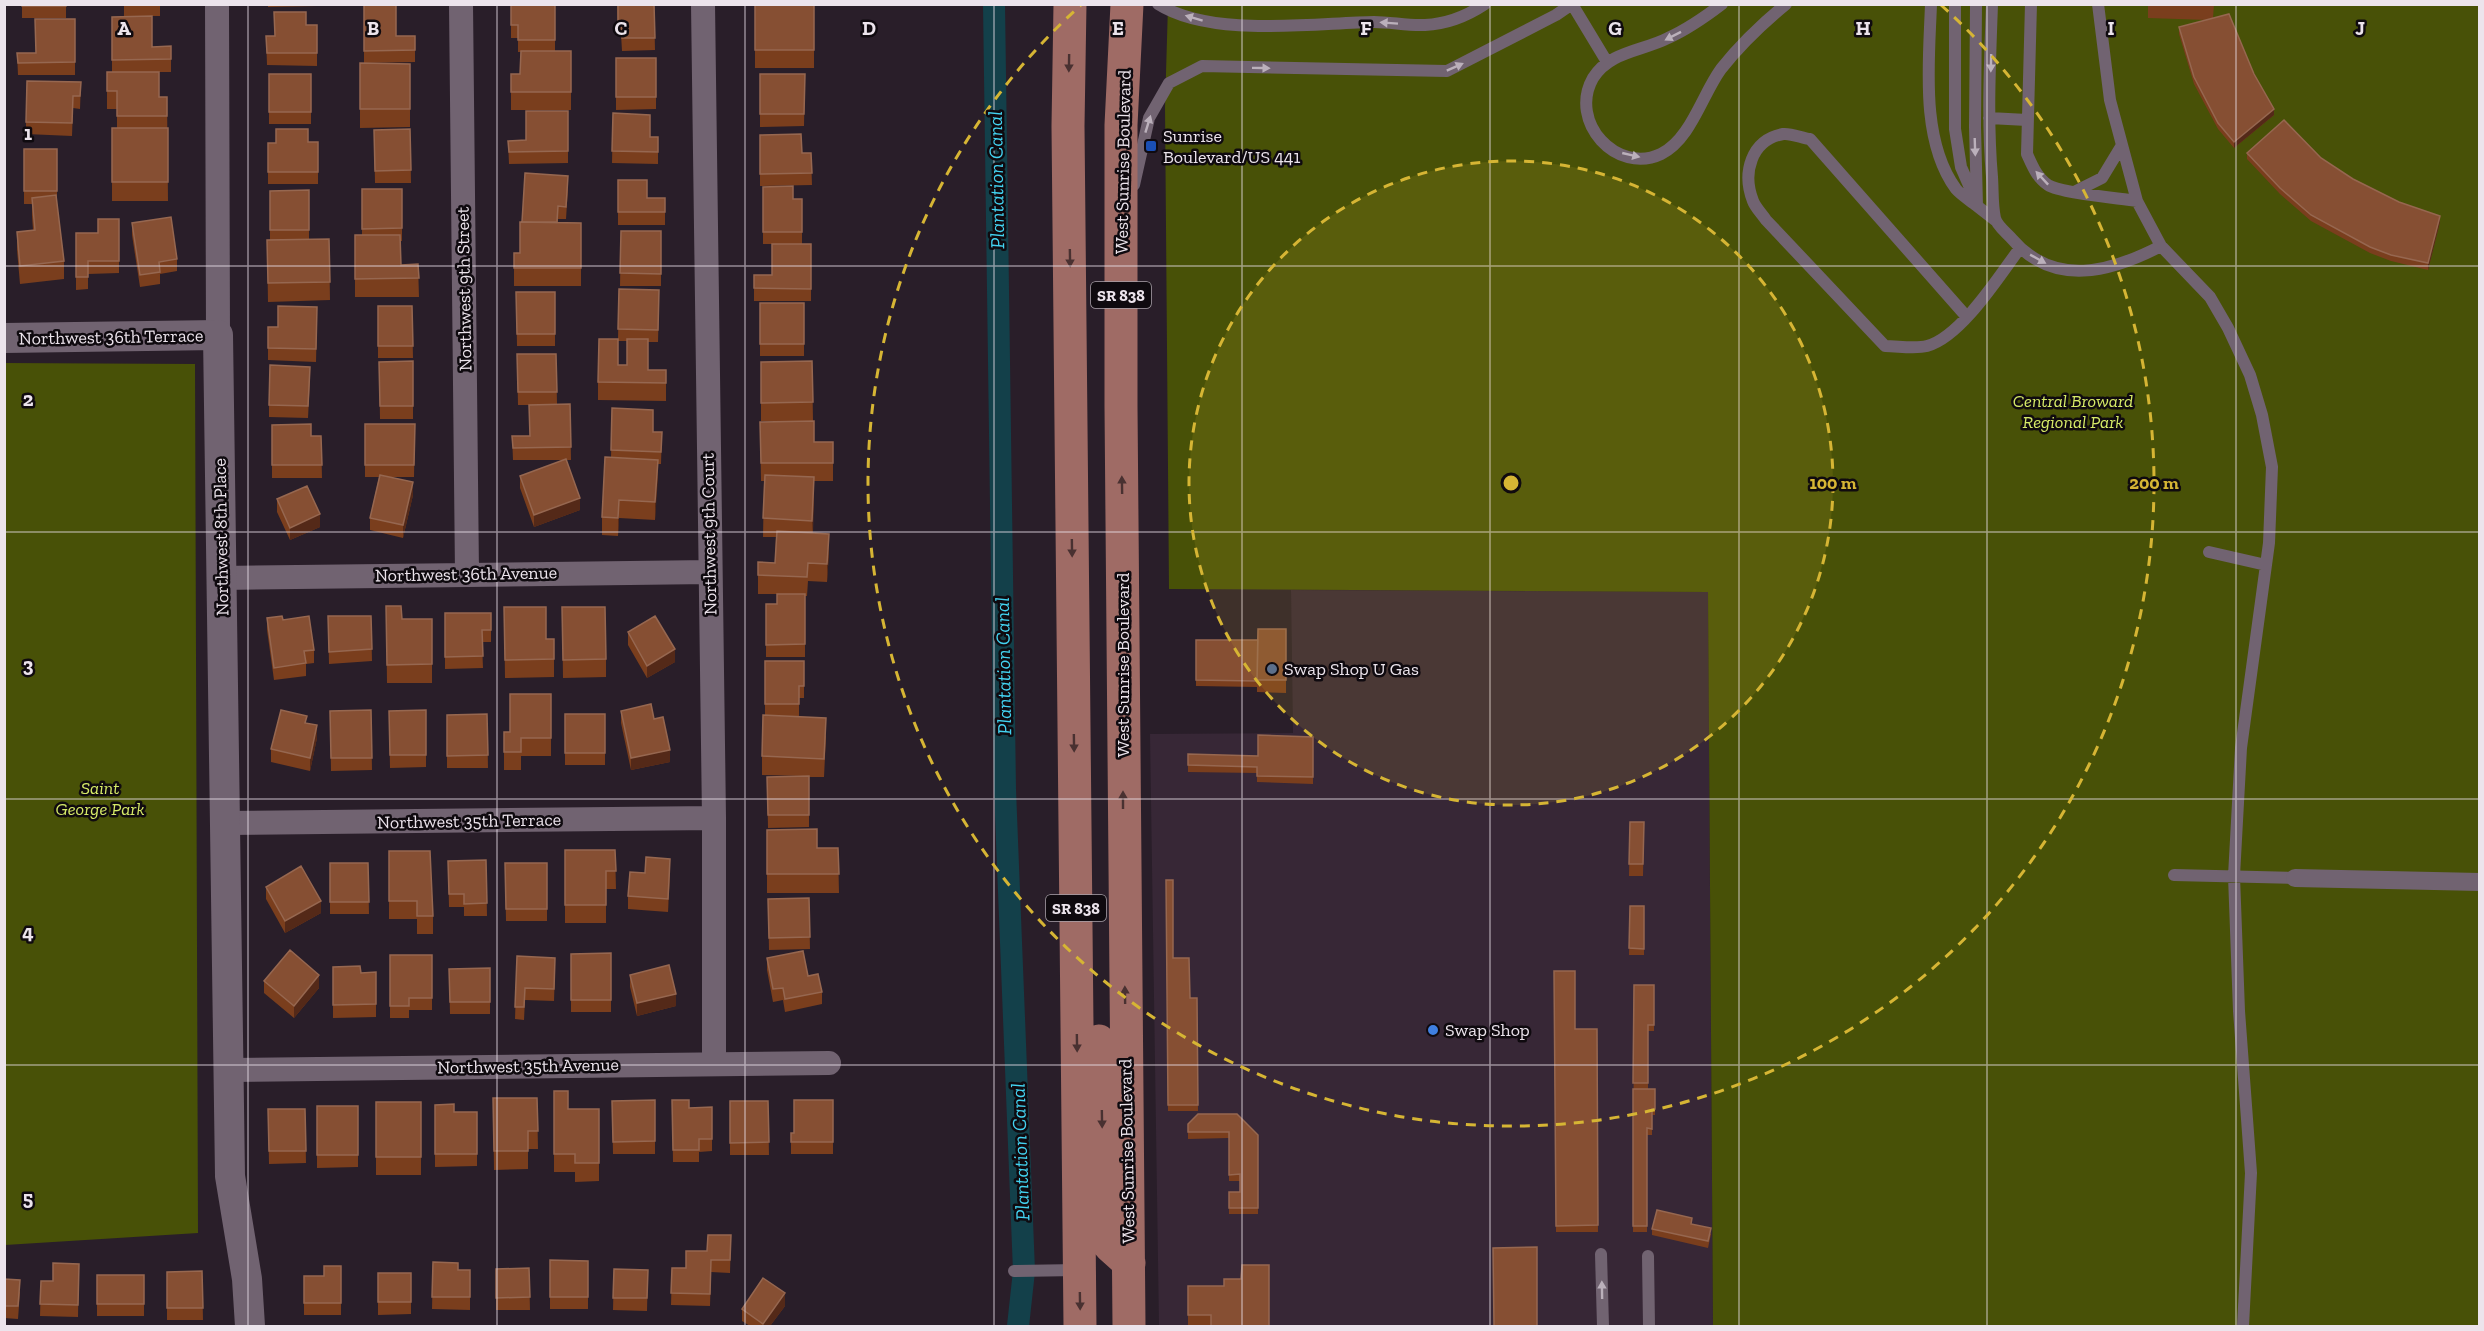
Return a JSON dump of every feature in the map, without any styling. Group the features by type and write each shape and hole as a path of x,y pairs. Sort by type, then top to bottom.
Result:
{"main road":[{"name":"SR 838","path":"1070,4 1068,126 1080,1326"},
{"name":"West Sunrise Boulevard","path":"1127,4 1121,125 1121,242 1129,1326"},
{"path":"1076,898 1090,917 1093,927 1105,1233 1110,1246 1129,1263"}],"street":[{"name":"Northwest 8th Place","path":"217,4 226,1070"},
{"name":"Northwest 9th Street","path":"461,4 467,574"},
{"name":"Northwest 9th Court","path":"703,4 714,818 714,1064"},
{"name":"Northwest 36th Terrace","path":"4,338 218,335"},
{"name":"Northwest 36th Avenue","path":"222,578 710,572"},
{"name":"Northwest 35th Terrace","path":"224,823 714,818"},
{"path":"2295,878 2480,882"},
{"name":"Northwest 35th Avenue","path":"226,1070 829,1063"},
{"path":"226,1070 230,1176 247,1279 250,1326"}],"lane":[{"path":"1158,4 1167,10 1205,22 1266,25 1377,22 1425,25 1467,16 1485,4"},
{"path":"1722,4 1693,25 1667,39 1620,55 1606,63 1594,77 1588,91 1586,105 1593,132 1606,146 1624,154 1643,158 1660,154 1673,145 1686,129 1722,69 1786,4"},
{"path":"1773,15 1780,4"},
{"path":"1773,15 1795,4"},
{"path":"1931,4 1928,76 1930,124 1941,159 1956,190 1995,220 2019,248 2055,268 2084,272 2110,268 2161,246"},
{"path":"1955,4 1955,129 1961,167 1977,206"},
{"path":"1976,4 1977,206"},
{"path":"1992,4 1988,138 1995,220"},
{"path":"2031,4 2027,154 2036,174 2048,185 2062,191 2076,191 2136,201"},
{"path":"2098,4 2110,100 2136,201 2161,246 2210,297 2228,328 2250,375 2262,415 2272,467 2272,501 2266,565 2241,748 2235,876 2239,1011 2251,1173 2243,1326"},
{"path":"1121,242 1149,118 1169,83 1202,66 1447,71 1572,5 1606,63"},
{"path":"1989,118 2027,120"},
{"path":"1966,316 1810,139 1785,134 1765,140 1753,154 1748,171 1753,201 1766,220 1885,346 1927,346 1946,336 1966,316 1980,302 2019,248"},
{"path":"2076,191 2102,178 2122,145"},
{"path":"2210,552 2266,565"},
{"path":"2174,875 2295,878"},
{"path":"1601,1254 1603,1326"},
{"path":"1648,1256 1649,1326"},
{"path":"1014,1271 1079,1270"}],"shaded area":[{"name":"Swap Shop","path":"1291,590 1708,592 1713,1326 1159,1326 1150,734 1293,733"}],"green space":[{"name":"Central Broward Regional Park","path":"1168,5 2479,5 2479,1326 1713,1326 1708,592 1169,589 1165,107"},
{"name":"Saint George Park","path":"5,363 195,364 198,1233 5,1245"}],"building":[{"path":"22,4 66,4 66,6 22,6"},
{"path":"511,4 555,4 555,40 518,40 518,25 511,25"},
{"path":"618,4 654,4 655,38 622,38 621,21 618,21"},
{"path":"755,4 814,4 814,50 755,50"},
{"path":"364,5 396,5 396,36 415,36 415,50 364,51"},
{"path":"274,12 306,12 306,25 317,25 317,53 267,53 266,36 275,36"},
{"path":"2229,14 2254,74 2274,109 2234,142 2218,123 2194,77 2179,27"},
{"path":"152,16 152,47 171,46 171,59 112,60 112,17"},
{"path":"35,19 75,19 75,62 18,63 17,53 36,53"},
{"path":"521,51 571,51 571,92 511,92 511,74 520,74"},
{"path":"616,58 656,58 656,97 616,97"},
{"path":"360,63 410,64 410,109 360,109"},
{"path":"107,72 159,72 159,97 167,97 167,116 117,116 117,91 107,91"},
{"path":"269,74 311,74 311,112 269,112"},
{"path":"760,74 805,74 804,114 760,114"},
{"path":"27,81 81,82 80,96 73,96 72,123 26,122"},
{"path":"526,111 568,111 568,151 509,152 508,141 526,140"},
{"path":"613,113 650,115 650,137 658,137 658,152 612,151"},
{"path":"2284,120 2321,158 2353,179 2399,202 2440,216 2428,263 2391,255 2370,247 2311,215 2280,188 2247,153"},
{"path":"112,128 168,128 168,182 112,182"},
{"path":"276,129 308,129 308,142 318,142 318,172 268,172 268,143 276,143"},
{"path":"410,129 411,170 375,171 374,130"},
{"path":"801,134 802,153 811,153 812,173 760,174 760,135"},
{"path":"24,149 57,149 57,191 24,191"},
{"path":"525,173 568,176 566,207 558,206 557,222 522,222"},
{"path":"618,180 647,180 647,198 665,198 665,212 618,212"},
{"path":"793,186 793,199 802,199 802,232 763,232 763,187"},
{"path":"362,189 402,189 402,228 362,229"},
{"path":"309,190 309,230 270,230 270,191"},
{"path":"56,195 64,261 20,266 17,232 35,230 32,198"},
{"path":"171,217 177,259 159,262 160,272 140,275 132,223"},
{"path":"98,219 119,219 119,261 88,261 88,277 76,277 76,233 98,233"},
{"path":"520,222 581,223 581,268 514,268 514,253 520,253"},
{"path":"621,231 661,231 661,274 620,273"},
{"path":"355,235 400,235 401,265 418,264 419,278 355,279"},
{"path":"329,239 330,282 268,283 267,240"},
{"path":"772,244 811,244 811,289 754,288 754,275 772,275"},
{"path":"619,289 659,290 658,330 618,329"},
{"path":"516,292 555,292 555,334 517,334"},
{"path":"760,303 804,303 804,344 760,344"},
{"path":"278,306 317,307 316,349 268,348 268,327 278,327"},
{"path":"378,306 412,306 413,346 378,346"},
{"path":"599,339 618,339 618,365 627,365 627,339 648,339 648,370 666,370 666,383 598,382"},
{"path":"517,354 556,354 557,392 518,392"},
{"path":"413,361 413,406 380,406 379,362"},
{"path":"812,361 813,402 761,403 761,362"},
{"path":"270,365 310,367 308,406 269,405"},
{"path":"570,404 571,447 513,448 512,436 530,436 529,405"},
{"path":"612,408 653,410 653,432 662,432 661,452 611,450"},
{"path":"814,421 814,442 833,442 833,463 761,463 760,422"},
{"path":"311,424 311,436 321,436 322,465 272,465 272,425"},
{"path":"365,424 415,424 414,465 365,465"},
{"path":"605,457 658,460 655,502 619,500 618,518 602,517"},
{"path":"566,459 580,498 534,515 520,476"},
{"path":"380,475 413,482 403,525 370,518"},
{"path":"765,475 814,477 812,521 763,518"},
{"path":"307,486 320,514 290,528 277,499"},
{"path":"777,531 829,534 827,564 808,563 807,577 758,575 758,562 775,563"},
{"path":"777,594 805,594 805,644 766,645 766,604 777,604"},
{"path":"386,606 401,606 402,619 432,619 432,664 387,665"},
{"path":"504,607 546,607 546,639 554,639 554,659 505,660"},
{"path":"562,607 605,607 606,659 563,660"},
{"path":"445,613 491,613 491,630 482,630 483,656 445,657"},
{"path":"282,616 283,620 309,616 314,650 304,651 306,663 274,668 267,618"},
{"path":"328,616 371,616 372,649 329,652"},
{"path":"655,616 675,649 647,666 628,632"},
{"name":"Swap Shop U Gas","path":"1258,629 1286,629 1286,680 1257,680"},
{"path":"1196,640 1258,640 1257,681 1196,680"},
{"path":"765,661 804,661 804,686 799,686 799,704 765,704"},
{"path":"510,694 551,694 551,738 521,738 521,752 504,752 504,732 510,732"},
{"path":"651,704 654,719 663,717 670,750 631,758 621,711"},
{"path":"281,710 307,716 305,723 317,725 310,758 271,749"},
{"path":"371,710 372,758 331,758 330,711"},
{"path":"426,710 426,755 390,755 389,711"},
{"path":"487,714 488,755 447,756 447,715"},
{"path":"565,714 605,714 605,753 565,753"},
{"path":"763,715 826,718 824,759 762,756"},
{"path":"1258,735 1313,737 1313,777 1257,776 1257,767 1188,765 1188,754 1258,756"},
{"path":"809,776 809,815 768,815 767,777"},
{"path":"1630,822 1644,822 1643,864 1629,864"},
{"path":"817,829 817,848 838,848 839,874 767,874 767,830"},
{"path":"565,850 615,850 616,871 606,871 606,905 565,905"},
{"path":"389,851 430,851 433,916 417,916 417,901 389,901"},
{"path":"646,857 670,859 668,899 628,896 630,872 645,873"},
{"path":"486,860 487,903 464,904 464,894 449,894 448,861"},
{"path":"330,863 368,863 369,902 330,902"},
{"path":"505,863 547,863 547,909 506,909"},
{"path":"301,866 321,901 285,921 266,887"},
{"path":"1166,880 1173,880 1173,958 1189,958 1190,998 1197,998 1198,1105 1168,1105"},
{"path":"809,898 810,937 769,938 768,899"},
{"path":"1630,906 1644,906 1644,949 1629,948"},
{"path":"290,950 319,975 294,1006 264,981"},
{"path":"803,951 808,976 818,974 822,992 785,999 783,988 773,989 767,958"},
{"path":"611,953 611,1000 571,1000 571,954"},
{"path":"390,955 432,955 432,998 409,998 409,1006 390,1006"},
{"path":"517,956 555,958 554,989 525,988 524,1007 515,1007"},
{"path":"669,965 676,994 637,1003 630,975"},
{"path":"360,966 361,973 376,972 376,1004 333,1005 333,967"},
{"path":"490,968 490,1002 450,1002 449,969"},
{"path":"1554,971 1575,971 1575,1029 1597,1029 1598,1225 1556,1226"},
{"path":"1634,985 1654,985 1654,1025 1648,1025 1648,1083 1633,1083"},
{"path":"1633,1089 1655,1089 1652,1129 1647,1128 1647,1226 1633,1226"},
{"path":"554,1091 568,1091 568,1109 599,1109 599,1163 575,1163 575,1154 554,1154"},
{"path":"493,1098 537,1098 538,1131 528,1131 528,1151 494,1151"},
{"path":"655,1100 655,1141 613,1142 612,1101"},
{"path":"672,1100 689,1100 689,1108 712,1107 712,1139 699,1139 699,1150 673,1150"},
{"path":"794,1100 833,1100 833,1142 791,1142 791,1133 794,1133"},
{"path":"730,1101 768,1101 769,1142 730,1143"},
{"path":"376,1102 421,1102 421,1157 376,1157"},
{"path":"454,1104 454,1112 477,1112 477,1154 435,1154 435,1105"},
{"path":"317,1106 358,1106 358,1155 317,1155"},
{"path":"268,1109 305,1109 306,1151 269,1151"},
{"path":"1198,1114 1237,1114 1258,1135 1258,1208 1229,1208 1229,1192 1240,1192 1240,1174 1229,1175 1229,1132 1188,1132 1188,1124"},
{"path":"1657,1210 1692,1218 1691,1224 1711,1228 1708,1241 1652,1229"},
{"path":"708,1235 731,1235 730,1260 711,1260 710,1294 671,1293 672,1268 686,1268 686,1251 707,1251"},
{"path":"1537,1247 1537,1326 1494,1326 1493,1248"},
{"path":"550,1260 588,1261 588,1297 550,1297"},
{"path":"433,1262 458,1263 458,1270 470,1270 470,1297 432,1297"},
{"path":"53,1263 79,1264 78,1305 40,1304 41,1281 53,1281"},
{"path":"1242,1265 1269,1265 1269,1326 1211,1326 1211,1315 1188,1315 1188,1286 1224,1286 1224,1279 1241,1279"},
{"path":"324,1266 341,1266 341,1303 304,1303 304,1276 324,1276"},
{"path":"529,1268 530,1297 496,1298 496,1269"},
{"path":"614,1269 648,1270 647,1298 613,1298"},
{"path":"202,1271 203,1308 167,1308 167,1272"},
{"path":"378,1273 411,1273 411,1302 378,1302"},
{"path":"97,1275 144,1275 144,1304 97,1304"},
{"path":"763,1278 785,1293 763,1324 742,1309"},
{"path":"4,1279 20,1280 18,1306 4,1306"}],"waterway":[{"name":"Plantation Canal","path":"994,4 1005,790 1024,1271 1018,1326"}],"place":[{"name":"Sunrise Boulevard/US 441","path":"1151,146"},
{"name":"Swap Shop U Gas","path":"1272,669"},
{"name":"Swap Shop","path":"1433,1030"}]}
